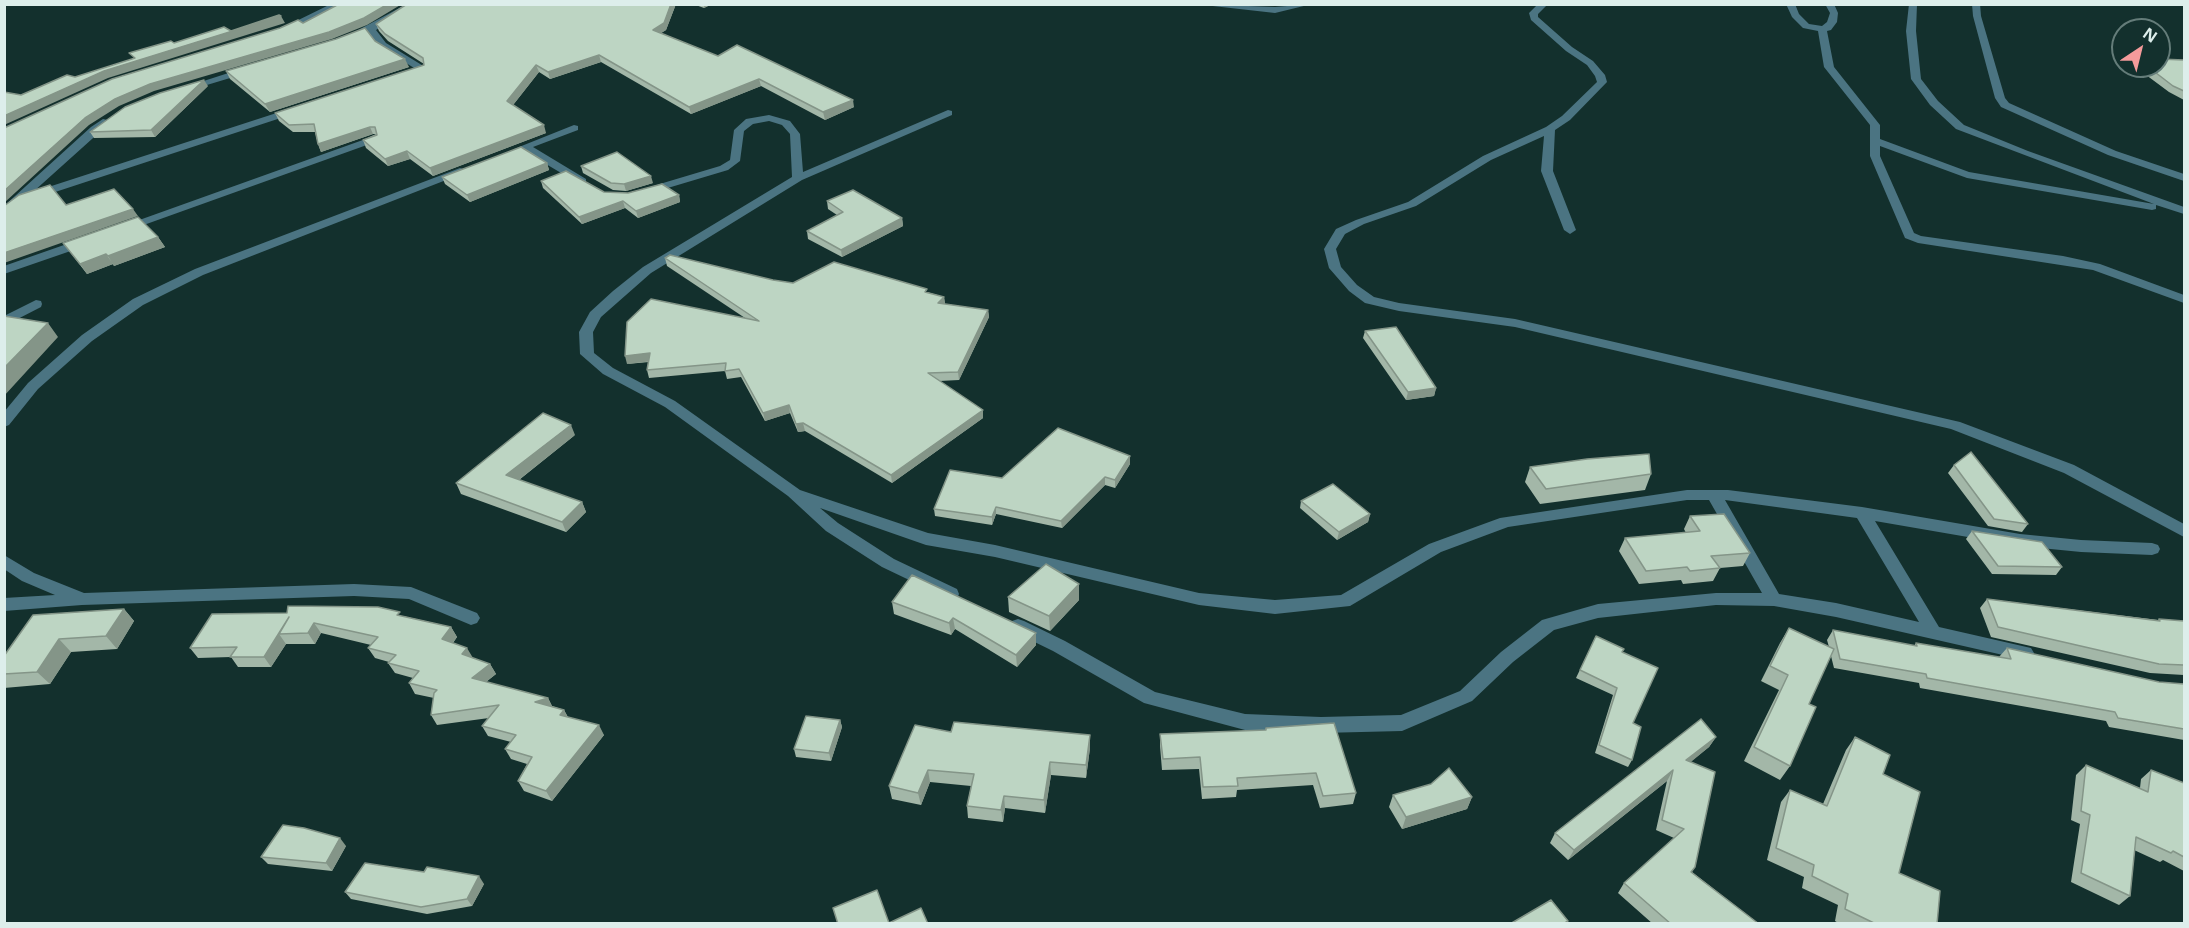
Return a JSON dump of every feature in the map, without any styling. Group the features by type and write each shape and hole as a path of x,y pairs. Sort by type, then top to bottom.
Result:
{"street":[{"path":"270,34 339,4"},
{"path":"336,43 371,29 414,4"},
{"path":"1199,4 1275,10 1308,4"},
{"path":"1544,4 1533,13 1534,18 1569,49 1590,63 1600,75 1602,82 1588,99 1550,129 1488,158 1412,204 1360,222 1340,232 1330,249 1335,268 1353,288 1370,300 1390,305 1515,323 1955,425 2069,469 2184,531"},
{"path":"1790,4 1806,26 1822,29 1828,28 1832,22 1834,13 1829,4"},
{"path":"1913,4 1911,31 1916,79 1934,103 1960,127 2184,212"},
{"path":"1977,4 1977,16 2000,98 2005,105 2112,153 2184,178"},
{"path":"371,29 383,45 422,69 411,73"},
{"path":"1822,29 1829,67 1875,125 1875,156 1909,235 1918,239 2096,267 2184,299"},
{"path":"181,89 258,67"},
{"path":"19,200 310,106"},
{"path":"948,113 798,178 647,270 595,315 586,332 587,354 608,371 670,404 793,492 832,526 888,563 963,600"},
{"path":"4,213 95,129 114,116"},
{"path":"635,194 724,168 735,161 740,130 750,121 759,118 786,123 797,136 798,178"},
{"path":"503,155 574,128"},
{"path":"1550,129 1547,171 1570,230"},
{"path":"116,230 374,139"},
{"path":"1874,140 1967,175 2184,212"},
{"path":"525,147 590,185"},
{"path":"4,422 33,386 87,338 138,302 199,272 470,168"},
{"path":"4,270 94,238"},
{"path":"4,322 36,304"},
{"path":"793,492 926,539 995,551 1199,599 1275,608 1344,601 1435,548 1506,522 1652,498 1714,495 1862,513 2020,540 2081,546 2152,549"},
{"path":"1714,495 1774,600"},
{"path":"1862,513 1934,633"},
{"path":"4,561 28,577 82,599"},
{"path":"4,605 82,599 354,590 411,592 471,618"},
{"path":"1005,620 1059,646 1150,698 1245,723 1344,725 1402,723 1466,696 1507,657 1548,626 1599,611 1716,599 1774,600 1836,610 2036,656"}],"building":[{"path":"339,4 388,4 364,18 329,32 150,84 115,99 85,118 4,191 4,128 112,79 280,28 298,20 303,23"},
{"path":"407,4 671,4 664,23 653,30 718,56 737,45 853,100 823,112 759,79 689,107 599,55 548,72 536,65 507,101 544,125 430,168 407,151 385,159 363,140 377,135 375,127 318,144 314,124 289,125 275,113 424,65 423,58 385,34 376,24"},
{"path":"281,16 104,71 4,116 4,92 21,95 67,75 75,77 135,58 129,53 171,41 174,43 224,27 231,31"},
{"path":"365,28 375,41 405,59 265,104 226,71 336,39"},
{"path":"2171,59 2184,60 2184,91 2163,78 2171,78"},
{"path":"204,80 151,130 90,132 125,107 160,93"},
{"path":"521,147 547,163 467,195 442,177"},
{"path":"617,152 651,176 624,184 611,183 581,166"},
{"path":"566,171 604,192 628,193 662,184 679,195 636,211 623,201 579,217 541,181"},
{"path":"50,185 66,205 114,189 133,209 4,253 4,206 19,195"},
{"path":"853,190 902,218 841,250 807,231 843,212 827,201"},
{"path":"138,217 158,237 80,264 63,243"},
{"path":"670,255 793,283 834,262 927,289 925,292 944,297 938,303 988,310 958,372 928,373 983,410 891,475 803,423 796,424 789,405 763,413 739,369 725,371 726,363 647,370 650,353 625,356 627,322 651,299 759,321 665,258"},
{"path":"4,316 48,323 4,368"},
{"path":"1396,327 1436,388 1408,392 1365,331"},
{"path":"543,413 571,425 506,475 582,502 562,522 456,483"},
{"path":"1058,428 1130,456 1115,480 1105,477 1061,521 996,507 992,517 934,509 950,470 1002,478"},
{"path":"1971,452 2028,524 1994,519 1954,465"},
{"path":"1649,454 1651,474 1546,489 1530,467 1587,459"},
{"path":"1333,484 1370,514 1339,532 1301,501"},
{"path":"1724,514 1750,553 1711,556 1720,568 1690,571 1687,567 1646,571 1625,538 1700,531 1690,516"},
{"path":"1972,531 2042,542 2062,567 1998,566"},
{"path":"1046,564 1079,584 1049,616 1008,597"},
{"path":"912,575 1036,633 1016,655 953,618 949,623 892,602"},
{"path":"1987,599 2160,621 2159,619 2184,621 2184,665 2159,664 1998,627"},
{"path":"288,606 378,607 400,612 397,615 451,627 442,639 467,648 462,654 490,664 472,678 548,698 535,702 564,710 560,715 599,725 546,791 518,781 532,757 505,749 516,735 482,726 499,705 431,715 434,693 437,690 409,683 419,671 388,663 396,655 368,648 378,637 314,623 308,633 279,634 289,617 264,657 230,657 237,647 190,648 212,614 287,613"},
{"path":"124,609 106,636 59,639 37,672 4,674 4,656 33,615"},
{"path":"1789,628 1834,649 1809,704 1816,707 1790,766 1754,747 1788,675 1770,666"},
{"path":"1833,630 1917,646 1916,643 2011,659 2007,648 2159,682 2184,684 2184,729 2118,718 2115,712 1927,678 1926,674 1840,659"},
{"path":"1596,636 1624,649 1622,652 1658,668 1633,723 1641,727 1632,760 1599,745 1617,688 1580,670"},
{"path":"806,716 840,720 829,753 794,749"},
{"path":"1701,719 1716,737 1686,760 1715,772 1695,867 1691,872 1759,924 1671,924 1624,883 1684,829 1662,820 1673,770 1574,850 1555,833"},
{"path":"954,722 1090,735 1086,765 1050,762 1044,800 1004,796 1001,810 967,806 974,774 928,770 918,793 889,786 915,725 951,732"},
{"path":"1334,723 1356,793 1323,796 1316,773 1237,778 1238,786 1203,787 1200,757 1163,759 1160,734 1266,730 1266,728"},
{"path":"1855,737 1890,755 1883,774 1920,792 1899,873 1940,891 1937,924 1876,924 1845,909 1848,894 1812,876 1814,865 1776,848 1790,790 1827,806"},
{"path":"2086,765 2148,792 2151,770 2184,783 2184,857 2136,837 2130,896 2081,873 2090,815 2081,811"},
{"path":"1449,768 1472,797 1406,817 1393,795 1431,784"},
{"path":"283,825 340,838 326,863 261,857"},
{"path":"365,863 424,872 427,867 479,876 467,899 421,907 345,892"},
{"path":"877,890 889,923 921,908 928,924 838,924 833,908"},
{"path":"1551,900 1568,921 1563,924 1510,924"}]}
